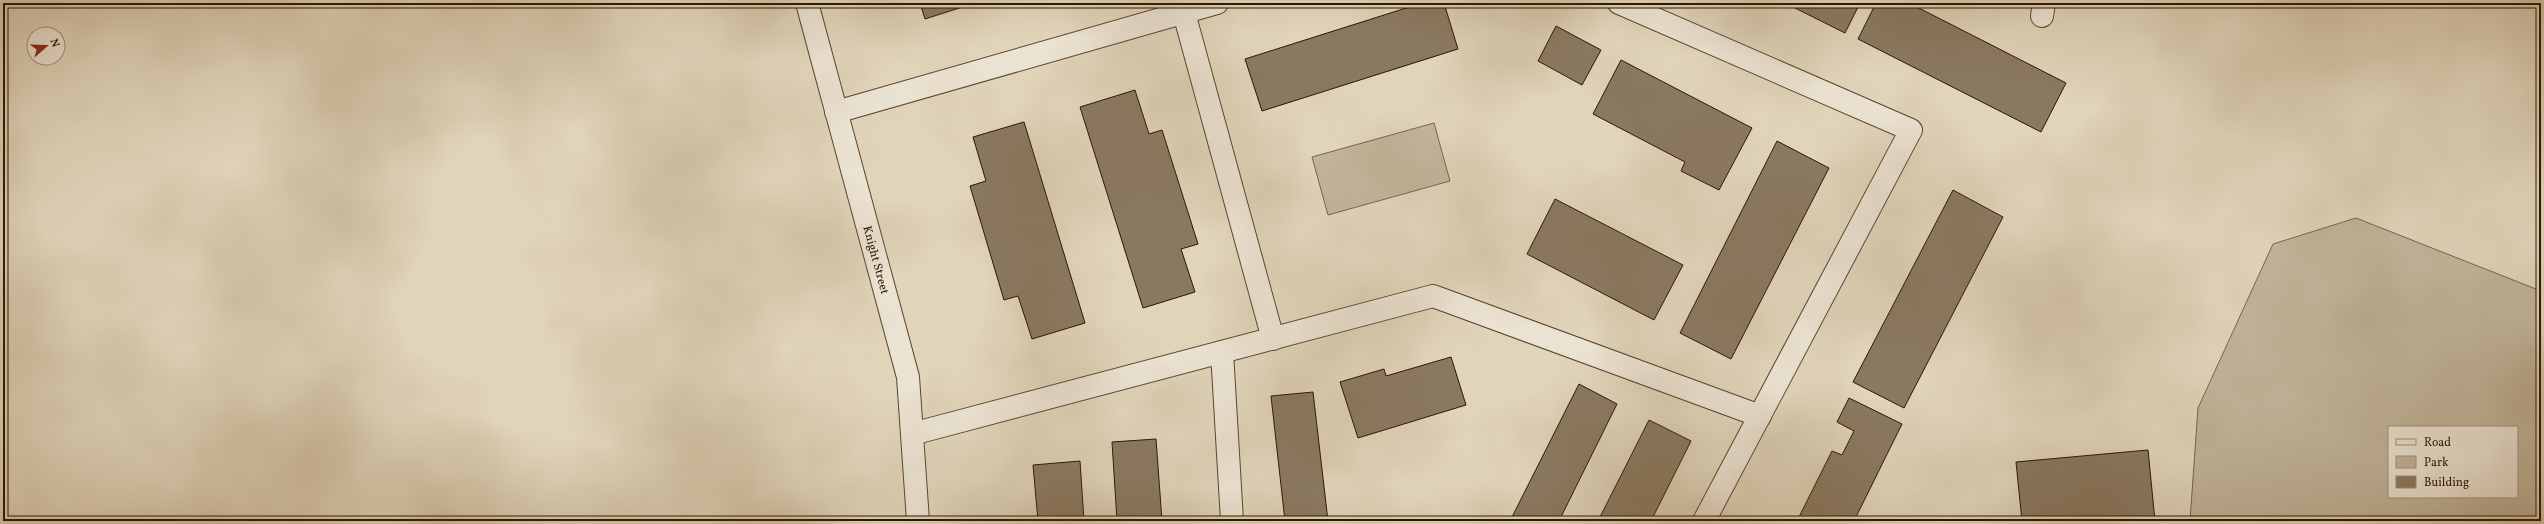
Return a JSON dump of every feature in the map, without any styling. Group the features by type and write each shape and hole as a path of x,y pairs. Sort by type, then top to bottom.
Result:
{"street":[{"name":"Knight Street","path":"807,3 908,377 918,521"},
{"path":"836,112 1217,3"},
{"path":"1619,3 1911,130 1704,521"},
{"path":"1184,13 1273,339"},
{"path":"912,434 1433,296 1760,416"},
{"path":"1222,352 1232,521"}],"green space":[{"path":"1434,123 1450,181 1328,215 1312,157"},
{"path":"2356,218 2541,291 2541,521 2190,521 2198,408 2273,244"}],"building":[{"path":"920,3 975,3 925,19"},
{"path":"1422,3 1444,3 1458,49 1262,111 1245,59"},
{"path":"1785,3 1860,3 1845,33"},
{"path":"1876,3 1909,3 2066,83 2041,132 1858,39"},
{"path":"1556,26 1601,50 1582,85 1538,61"},
{"path":"1621,60 1752,128 1719,190 1681,171 1685,162 1593,114"},
{"path":"1135,90 1149,134 1162,130 1198,244 1181,249 1195,292 1143,308 1080,107"},
{"path":"1024,122 1085,323 1032,339 1018,296 1004,300 970,186 986,181 973,137"},
{"path":"1777,141 1829,168 1731,359 1680,333"},
{"path":"1953,190 2003,217 1904,408 1853,382"},
{"path":"1555,199 1683,265 1654,320 1527,254"},
{"path":"1451,357 1466,405 1358,438 1340,382 1384,369 1386,376"},
{"path":"1579,384 1617,404 1559,521 1510,521"},
{"path":"1313,392 1328,521 1285,521 1271,396"},
{"path":"1849,398 1902,424 1854,521 1797,521 1832,451 1842,455 1854,431 1837,422"},
{"path":"1649,420 1691,441 1651,521 1598,521"},
{"path":"1156,439 1162,521 1117,521 1112,442"},
{"path":"2148,450 2155,521 2022,521 2016,462"},
{"path":"1080,461 1084,521 1038,521 1033,465"}]}
